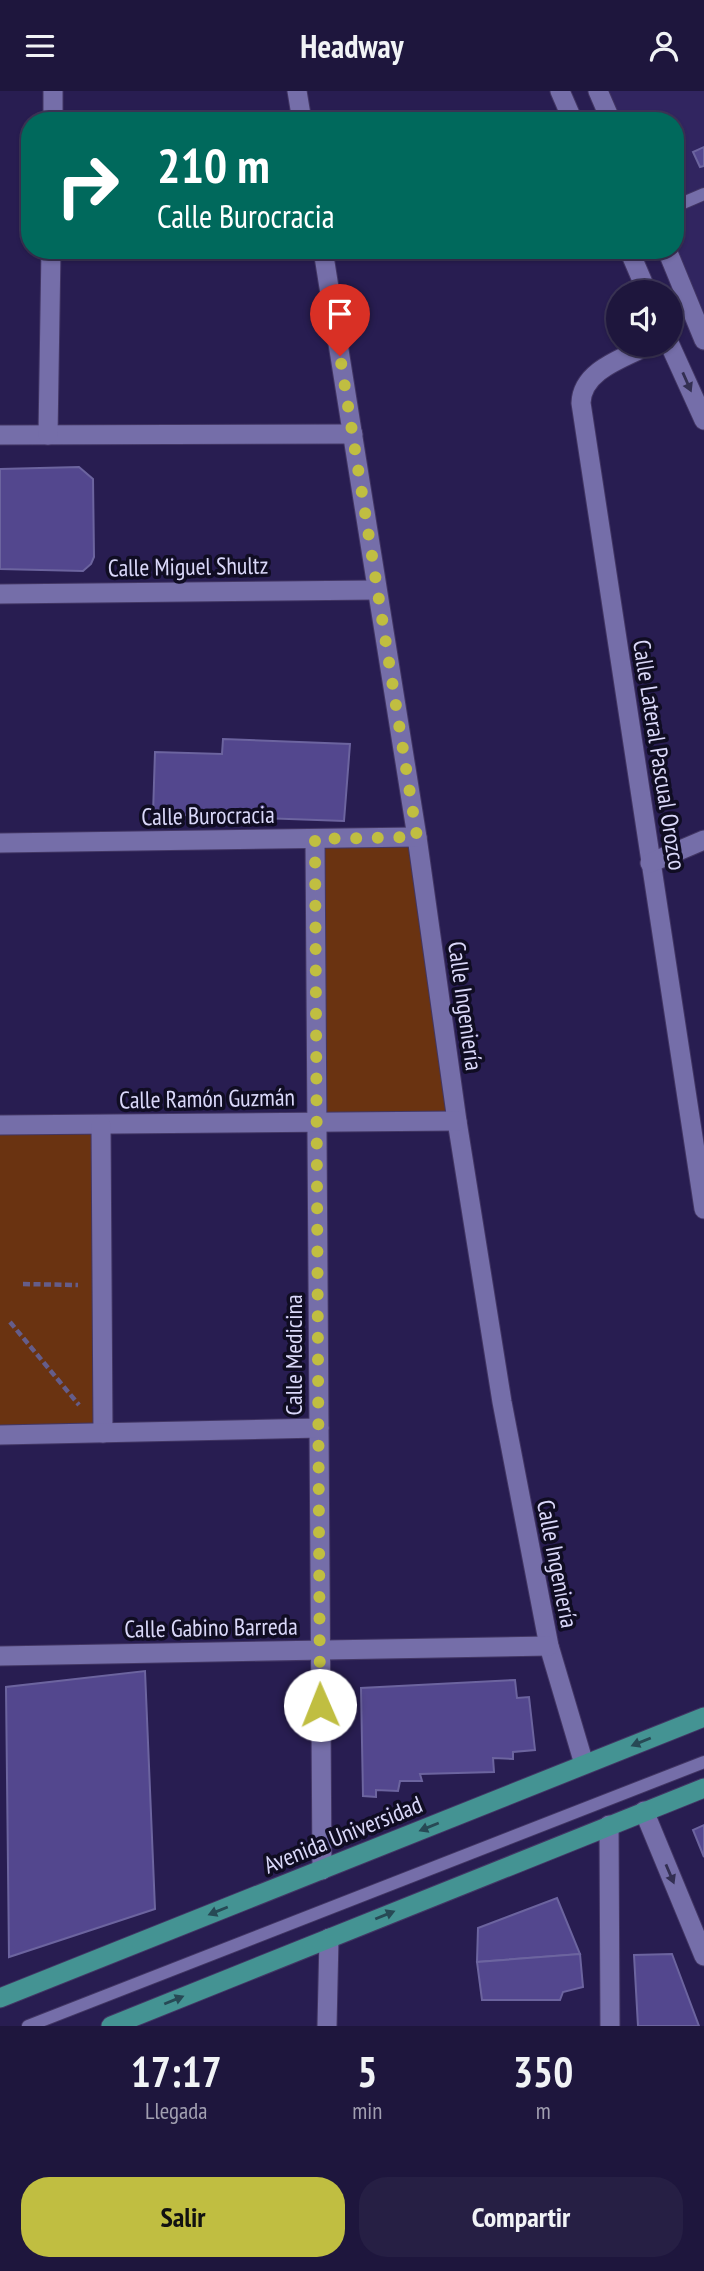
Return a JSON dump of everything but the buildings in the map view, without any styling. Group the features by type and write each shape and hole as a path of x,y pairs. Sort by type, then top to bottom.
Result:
{"main road":[{"name":"Avenida Universidad","path":"0,1998 704,1717"},
{"path":"111,2026 704,1788"}],"street":[{"path":"53,91 53,112"},
{"path":"297,91 300,112"},
{"path":"560,91 569,112"},
{"path":"598,91 607,112"},
{"path":"48,435 51,259"},
{"name":"Calle Ingeniería","path":"324,259 417,837 457,1121 502,1402 549,1646 584,1764"},
{"path":"633,259 643,280"},
{"path":"671,259 704,340"},
{"name":"Calle Lateral Pascual Orozco","path":"626,357 592,375 584,386 581,403 704,1209"},
{"path":"675,357 704,420"},
{"path":"0,435 353,435"},
{"name":"Calle Miguel Shultz","path":"0,594 376,590"},
{"name":"Calle Burocracia","path":"0,843 417,837"},
{"name":"Calle Medicina","path":"315,839 321,1870"},
{"path":"650,863 704,840"},
{"name":"Calle Ramón Guzmán","path":"0,1125 457,1121"},
{"path":"101,1125 103,1433"},
{"path":"0,1435 319,1428"},
{"name":"Calle Gabino Barreda","path":"0,1656 549,1646"},
{"path":"644,1811 704,1956"},
{"path":"608,1825 610,2026"},
{"path":"327,2026 329,1938"}],"lane":[{"path":"684,203 704,194"},
{"path":"28,2026 704,1762"}],"path":[{"path":"23,1284 102,1285"},
{"path":"10,1322 103,1433"}],"shaded area":[{"path":"598,91 704,91 704,340 679,259 684,259 684,112 607,112"},
{"path":"417,837 457,1121 316,1122 315,839"},
{"path":"0,1125 101,1125 103,1433 0,1435"}],"route":[{"path":"320,1705 315,839 417,837 340,356"}]}
